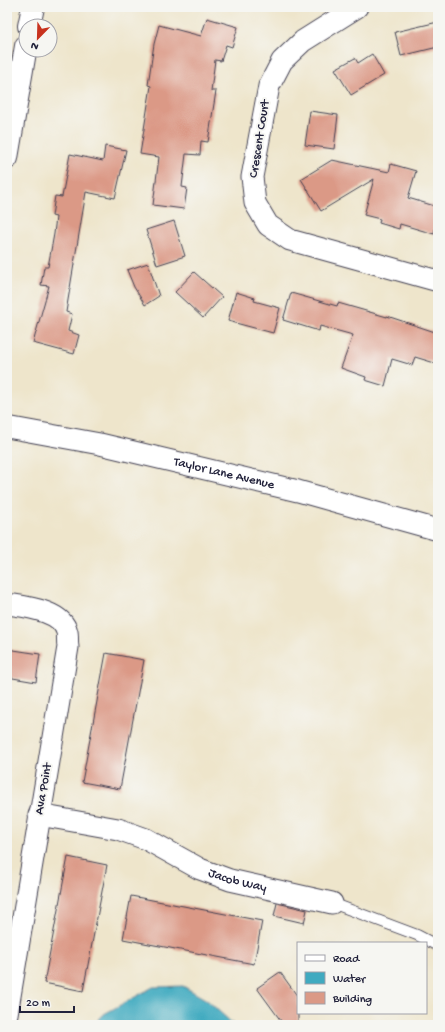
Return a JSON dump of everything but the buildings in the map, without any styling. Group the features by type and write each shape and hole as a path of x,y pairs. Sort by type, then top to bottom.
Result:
{"main road":[{"path":"31,18 33,7"},
{"path":"7,158 24,58"}],"street":[{"name":"Crescent Court","path":"357,7 303,42 282,61 272,80 269,86 252,177 255,203 268,225 290,240 438,281"},
{"name":"Taylor Lane Avenue","path":"7,427 100,444 260,482 438,530"},
{"name":"Ava Point","path":"7,604 41,610 58,618 67,630 68,647 7,1014"},
{"name":"Jacob Way","path":"39,815 118,829 146,839 200,869 224,878 332,903"}],"lane":[{"name":"Jacob Way","path":"332,903 417,935 438,946"}],"water":[{"path":"183,986 207,1000 234,1025 93,1025 104,1014 153,987"}]}
